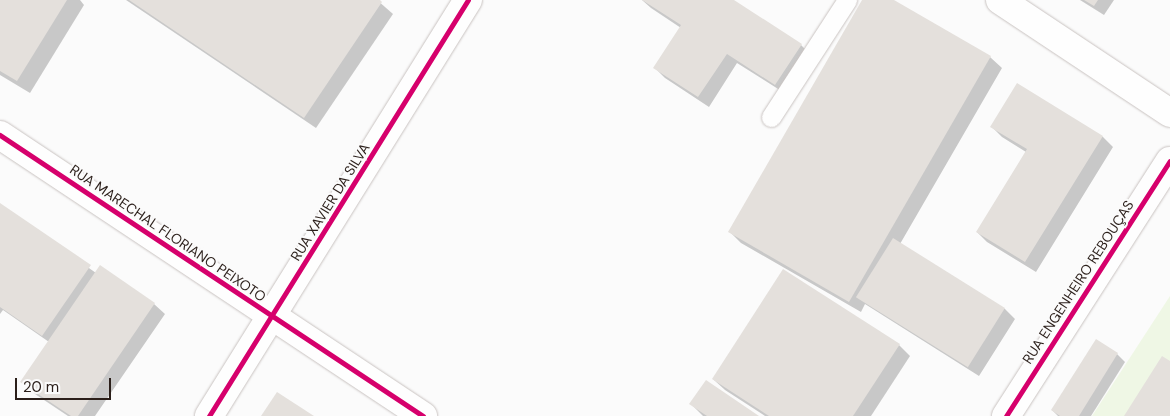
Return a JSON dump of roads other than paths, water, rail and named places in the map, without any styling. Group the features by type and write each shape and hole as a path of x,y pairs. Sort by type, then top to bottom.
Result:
{"street":[{"name":"RUA XAVIER DA SILVA","path":"209,416 468,0"},
{"path":"1000,0 1170,113"},
{"name":"RUA MARECHAL FLORIANO PEIXOTO","path":"0,135 423,416"},
{"name":"RUA ENGENHEIRO REBOUÇAS","path":"1006,416 1170,161"}],"lane":[{"path":"771,117 847,0"}]}
